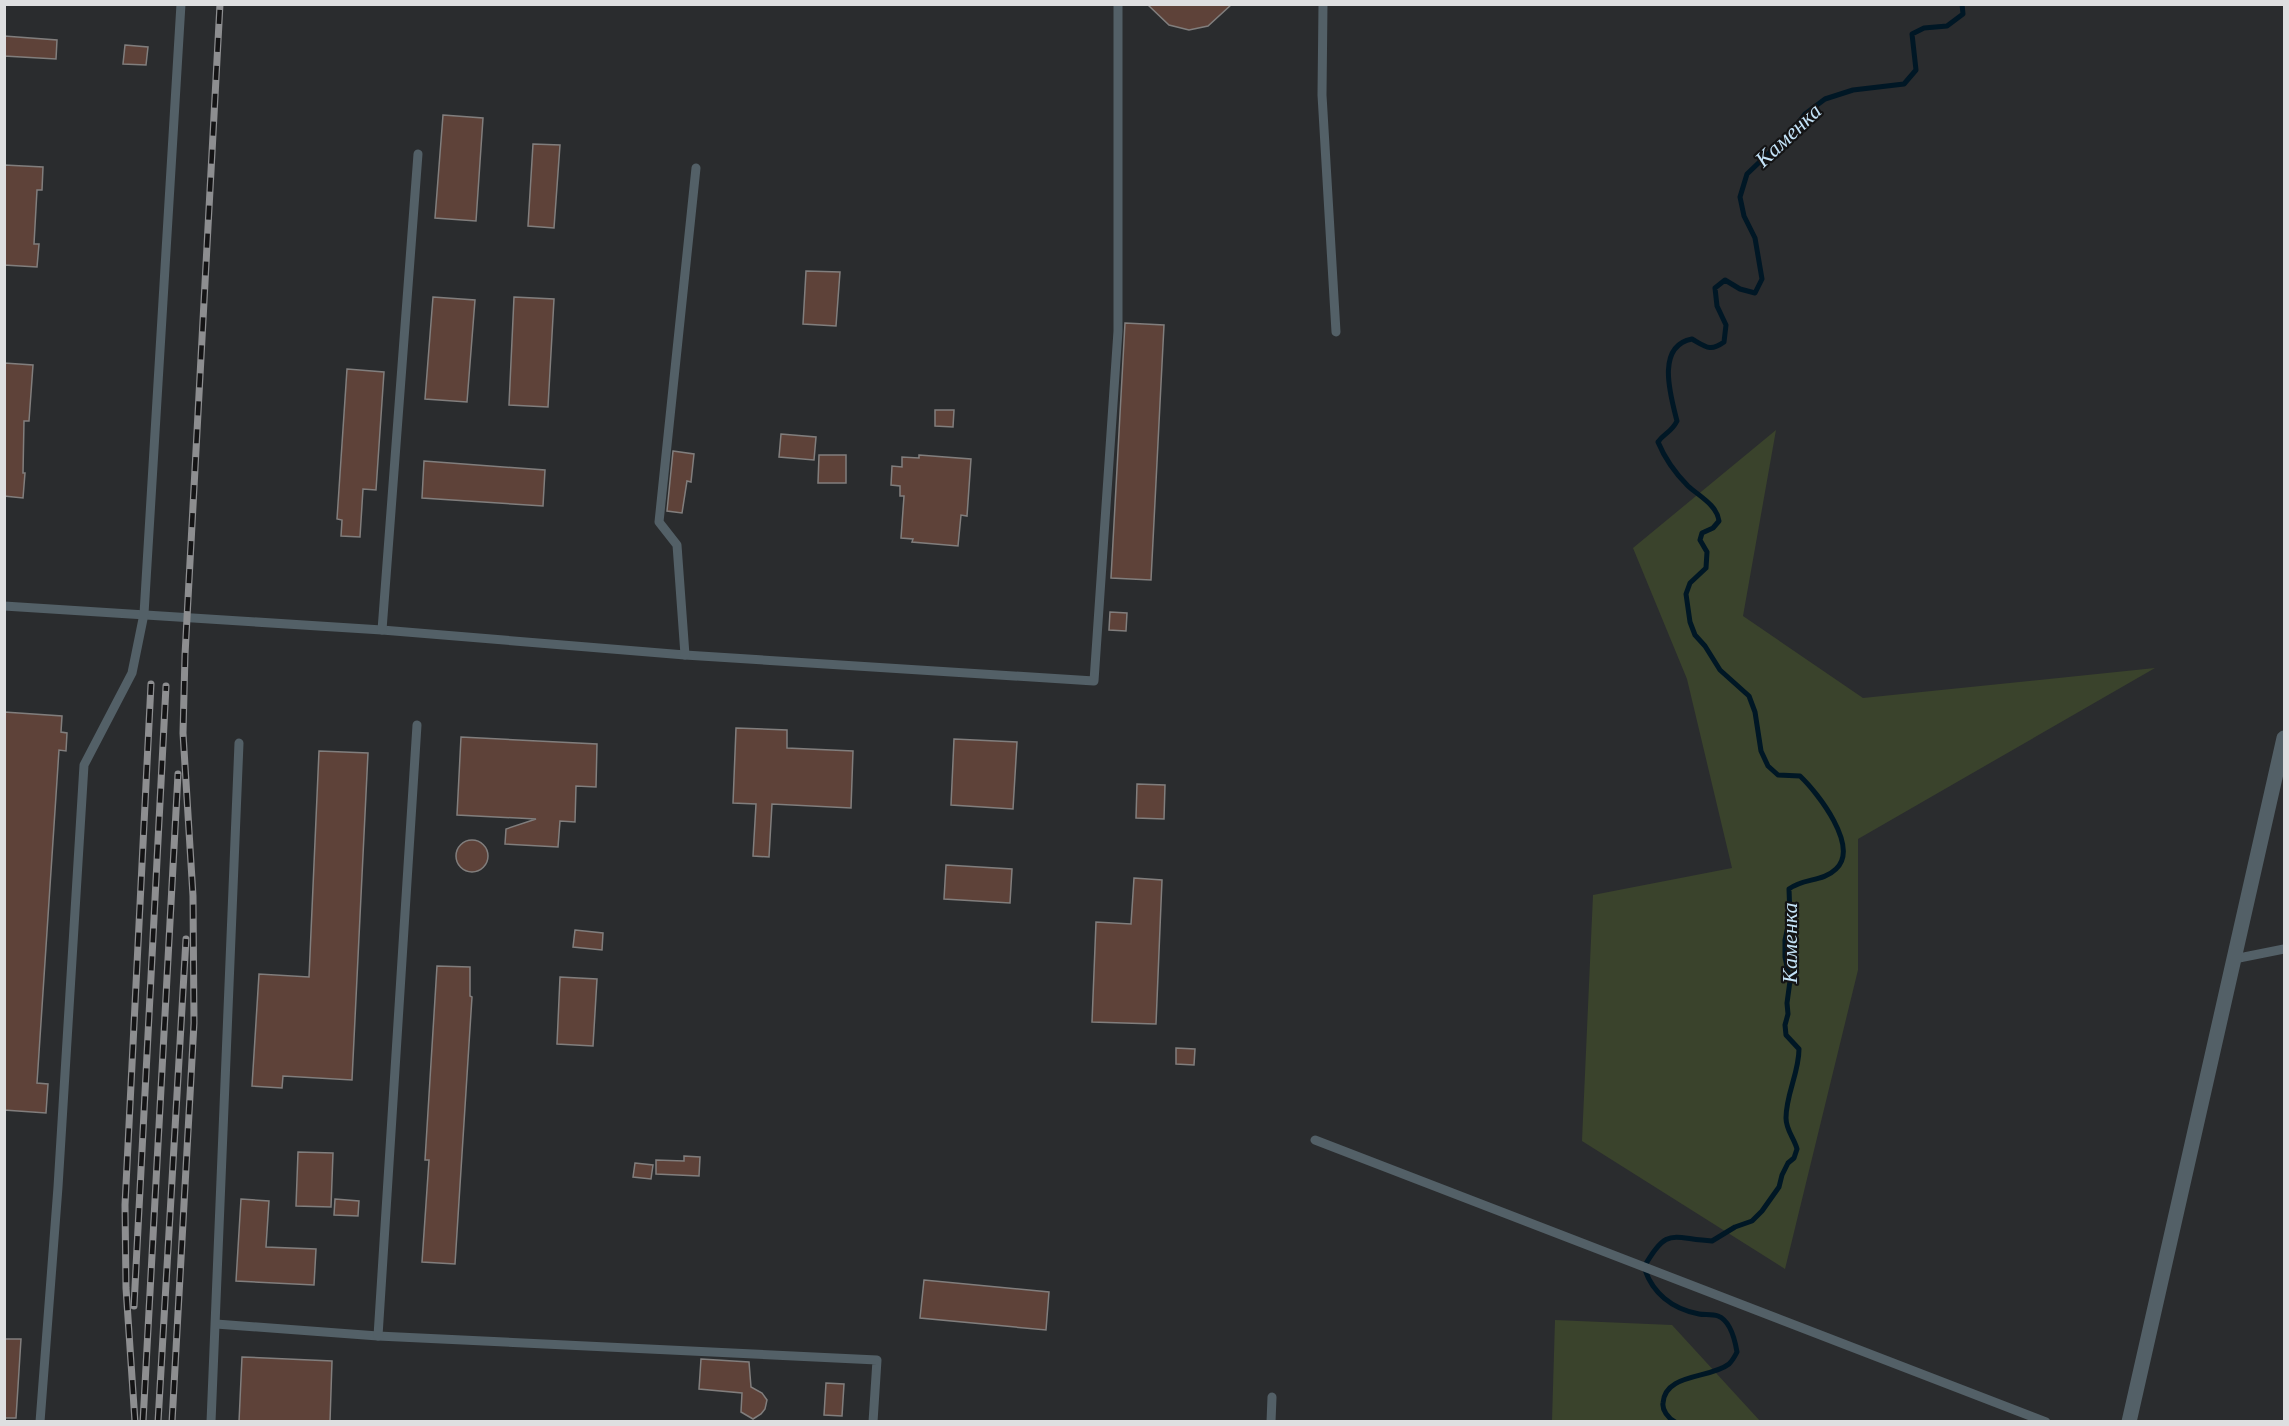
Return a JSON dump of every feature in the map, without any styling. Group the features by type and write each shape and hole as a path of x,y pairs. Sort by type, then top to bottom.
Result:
{"street":[{"path":"2129,1422 2284,738"}],"lane":[{"path":"40,1422 58,1187 84,765 132,673 144,614 181,4"},
{"path":"4,606 382,630 685,655 1094,681 1118,331 1118,4"},
{"path":"1323,4 1322,95 1336,332"},
{"path":"382,630 418,154"},
{"path":"685,655 677,545 659,522 696,168"},
{"path":"378,1336 417,725"},
{"path":"211,1422 239,743"},
{"path":"2234,959 2284,949"},
{"path":"1315,1140 2046,1422"},
{"path":"216,1324 378,1336 877,1360 873,1422"},
{"path":"1271,1422 1272,1397"}],"green space":[{"path":"1776,430 1743,616 1863,698 2155,668 1858,839 1858,970 1785,1269 1582,1141 1593,895 1732,868 1687,679 1633,548"},
{"path":"1555,1320 1672,1325 1760,1421 1552,1421"}],"building":[{"path":"1147,4 1232,4 1208,26 1189,30 1169,25"},
{"path":"4,36 57,40 56,59 4,56"},
{"path":"125,45 148,47 146,65 123,64"},
{"path":"443,115 483,118 476,221 435,218"},
{"path":"533,144 560,145 554,228 528,226"},
{"path":"4,165 43,167 42,190 37,190 34,244 39,244 37,267 4,265"},
{"path":"806,271 840,272 836,326 803,324"},
{"path":"433,297 475,300 467,402 425,399"},
{"path":"514,297 554,299 548,407 509,405"},
{"path":"1125,323 1164,325 1151,580 1111,578"},
{"path":"4,363 33,365 29,421 24,421 23,498 4,496"},
{"path":"347,369 384,372 376,490 363,489 360,537 341,536 342,520 337,519"},
{"path":"935,410 954,410 953,427 935,426"},
{"path":"781,434 816,437 814,460 779,457"},
{"path":"673,451 694,454 691,482 687,481 682,513 667,511"},
{"path":"819,455 846,455 846,483 818,483"},
{"path":"919,455 971,459 967,516 961,515 958,546 912,542 913,539 901,538 904,496 900,496 900,486 891,485 892,466 902,467 902,457 919,458"},
{"path":"424,461 545,470 543,506 422,498"},
{"path":"1110,612 1127,613 1126,631 1109,630"},
{"path":"4,712 62,716 61,732 67,733 66,751 59,750 37,1083 48,1084 46,1113 4,1110"},
{"path":"736,728 787,730 787,748 853,751 851,808 772,804 769,857 753,856 756,804 733,803"},
{"path":"461,737 597,744 596,787 576,786 575,822 560,821 558,847 505,844 506,829 536,819 457,815"},
{"path":"954,739 1017,742 1013,809 951,805"},
{"path":"319,751 368,753 352,1080 283,1076 282,1088 252,1086 259,974 309,977"},
{"path":"1137,784 1165,785 1164,819 1136,818"},
{"path":"472,840 483,845 488,856 483,867 472,872 461,867 456,856 461,845"},
{"path":"946,865 1012,869 1010,903 944,899"},
{"path":"1134,878 1162,880 1156,1024 1092,1022 1096,922 1131,924"},
{"path":"575,930 603,933 602,950 573,947"},
{"path":"437,966 470,967 470,996 472,997 455,1264 422,1262 429,1160 425,1160"},
{"path":"560,977 597,979 593,1046 557,1044"},
{"path":"1176,1048 1195,1049 1194,1065 1176,1064"},
{"path":"298,1152 333,1153 331,1207 296,1206"},
{"path":"684,1156 700,1157 699,1176 656,1174 656,1160 684,1161"},
{"path":"635,1163 653,1165 651,1179 633,1177"},
{"path":"241,1199 269,1201 266,1247 316,1249 314,1285 236,1281"},
{"path":"335,1199 359,1201 358,1216 334,1215"},
{"path":"924,1280 1049,1292 1046,1330 920,1318"},
{"path":"4,1339 21,1339 16,1418 4,1418"},
{"path":"242,1357 332,1361 330,1422 239,1422"},
{"path":"701,1359 749,1362 751,1387 762,1393 767,1400 761,1414 753,1419 741,1412 742,1393 699,1389"},
{"path":"826,1383 844,1384 842,1416 824,1415"}],"waterway":[{"name":"Каменка","path":"1675,1422 1663,1408 1666,1393 1671,1386 1680,1381 1721,1369 1729,1364 1737,1352 1732,1331 1722,1318 1716,1315 1689,1312 1672,1304 1652,1285 1644,1267 1659,1245 1672,1237 1712,1241 1735,1227 1752,1221 1779,1187 1788,1163 1794,1158 1797,1149 1786,1118 1799,1049 1786,1035 1785,1025 1790,981 1785,957 1785,940 1790,917 1789,889 1831,873 1842,859 1843,848 1834,821 1808,784 1800,776 1778,775 1768,766 1761,751 1755,712 1749,696 1720,670 1695,635 1690,622 1686,594 1690,583 1706,568 1707,552 1700,540 1702,533 1713,528 1719,521 1715,510 1675,471 1658,442 1677,421 1669,386 1669,362 1673,351 1680,344 1692,339 1711,348 1724,342 1726,325 1717,306 1715,288 1725,280 1740,289 1755,293 1762,279 1755,238 1744,216 1740,197 1747,174 1793,130 1805,114 1825,99 1853,90 1904,84 1916,70 1912,34 1924,28 1947,26 1963,14 1962,4"}],"railway":[{"path":"172,1422 194,1023 193,896 183,733 185,655 220,4"},
{"path":"135,1422 126,1288 125,1205 151,684"},
{"path":"134,1306 166,686"},
{"path":"143,1422 178,774"},
{"path":"158,1422 186,939"}]}
